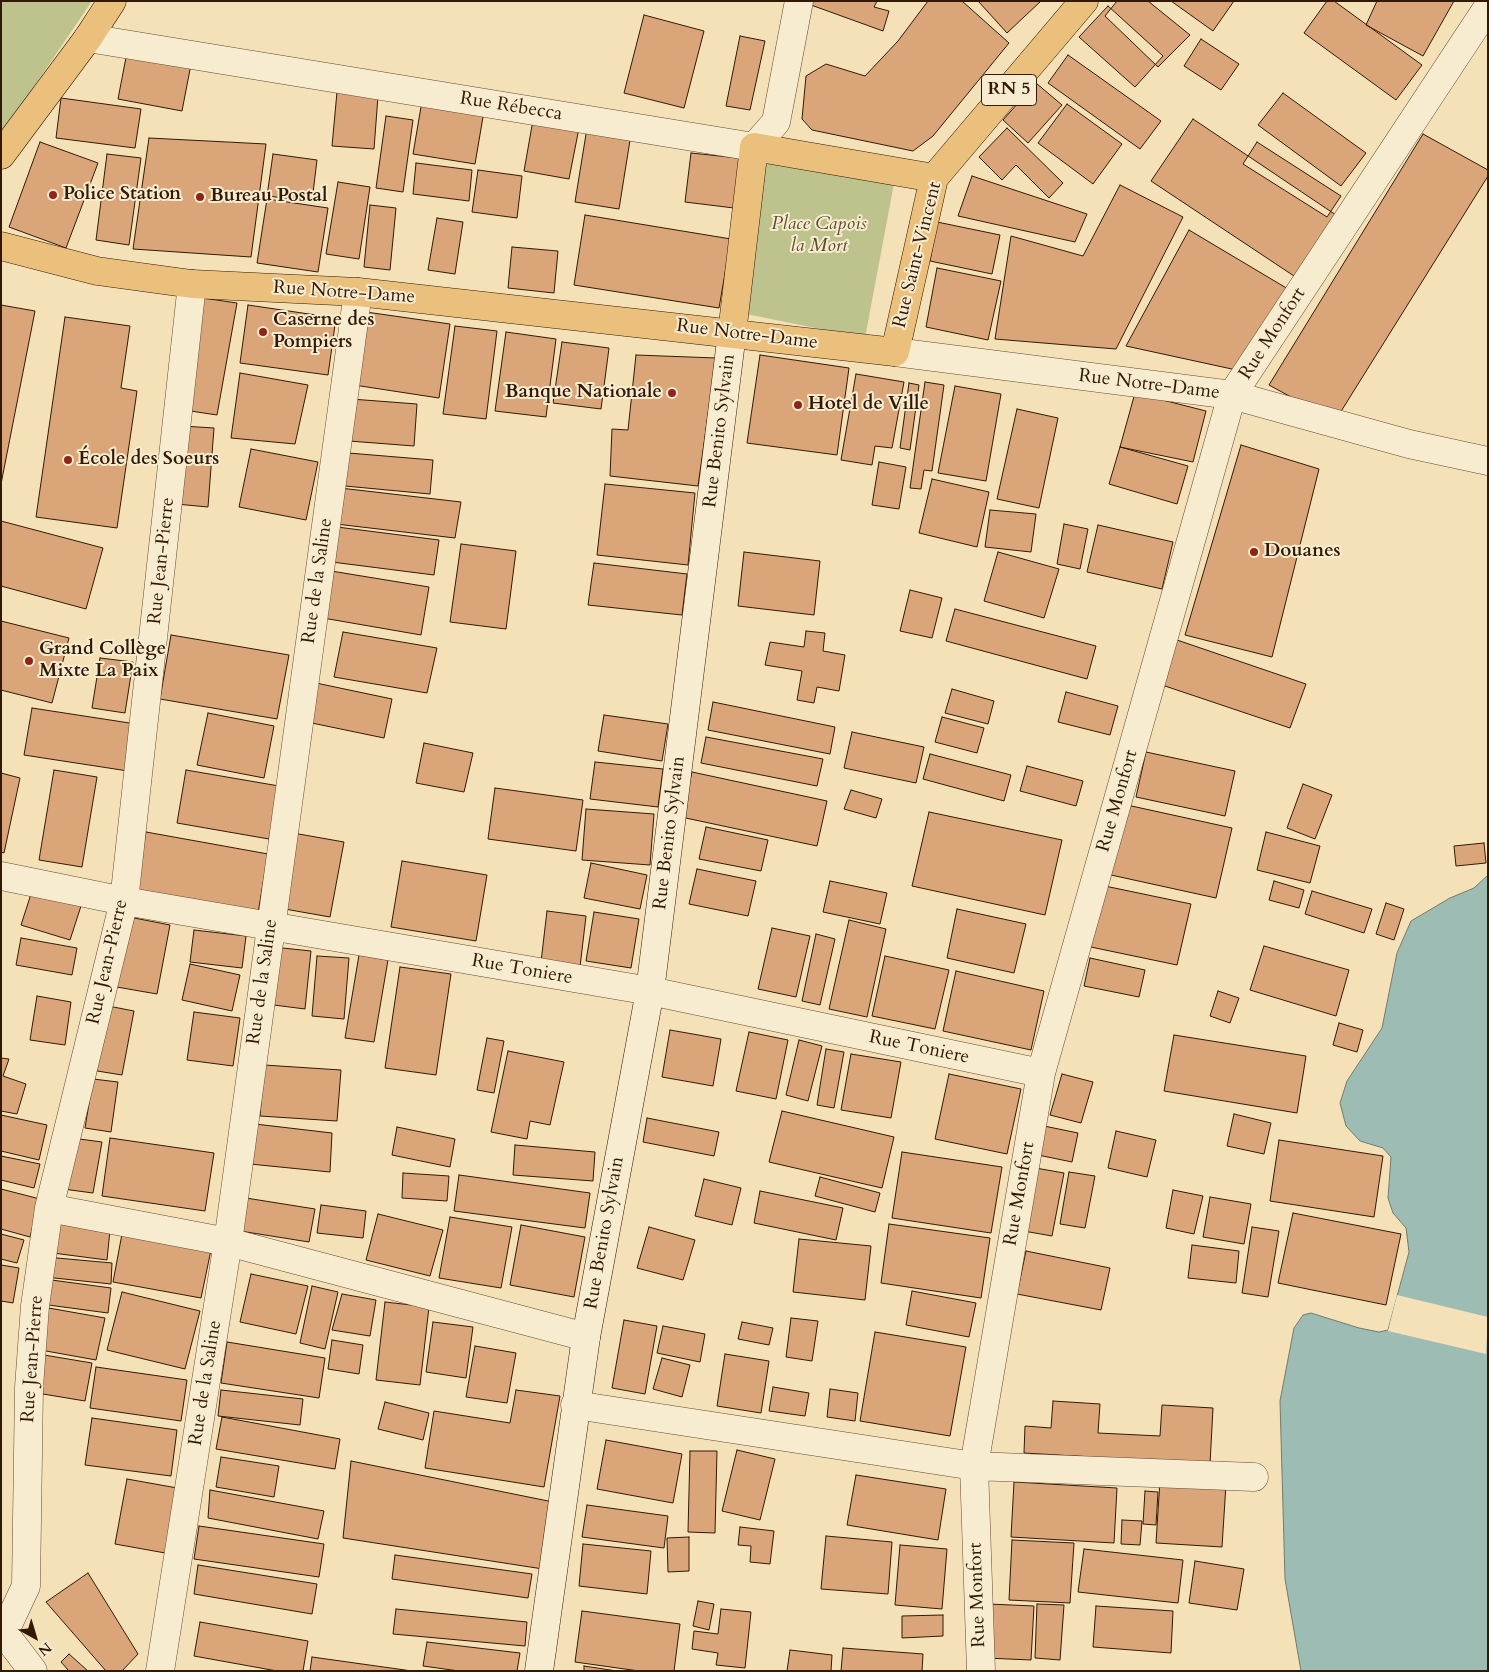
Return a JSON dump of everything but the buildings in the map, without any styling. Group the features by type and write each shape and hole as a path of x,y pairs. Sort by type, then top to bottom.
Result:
{"main road":[{"path":"1,156 88,38 112,1"},
{"name":"Rue Saint-Vincent","path":"895,352 934,178 1084,1"},
{"name":"Rue Rébecca","path":"754,147 934,178"},
{"name":"Rue Benito Sylvain","path":"732,333 754,147"},
{"name":"Rue Notre-Dame","path":"1,246 97,271 192,284 358,292 895,352"}],"street":[{"path":"754,147 776,122 799,1"},
{"name":"Rue Monfort","path":"981,1671 974,1466 1041,1073 1232,396 1488,7"},
{"name":"Rue Rébecca","path":"88,38 754,147"},
{"name":"Rue Jean-Pierre","path":"3,1631 26,1586 29,1387 35,1306 48,1208 124,902 192,284"},
{"name":"Rue de la Saline","path":"160,1671 228,1242 358,292"},
{"name":"Rue Benito Sylvain","path":"539,1671 586,1337 650,991 732,333"},
{"name":"Rue Notre-Dame","path":"895,352 1232,396 1409,444 1488,460"},
{"name":"Rue Toniere","path":"1,876 124,902 650,991 1041,1073"},
{"path":"48,1208 228,1242 586,1337"},
{"path":"575,1405 974,1466 1254,1476"},
{"path":"3,1631 33,1671"}],"green space":[{"path":"1,1 92,1 1,135"},
{"name":"Place Capois la Mort","path":"763,159 895,178 865,338 746,314"}],"water":[{"path":"1488,875 1488,1671 1301,1671 1285,1579 1280,1401 1294,1328 1303,1315 1311,1313 1359,1328 1379,1332 1388,1330 1409,1252 1406,1228 1393,1213 1388,1198 1391,1157 1383,1148 1360,1141 1346,1126 1340,1103 1347,1081 1382,1028 1397,953 1411,921 1450,898 1474,888"}],"pier":[{"path":"1397,1295 1488,1317 1486,1354 1388,1331"}],"place":[{"name":"Police Station","path":"53,195"},
{"name":"Bureau Postal","path":"200,197"},
{"name":"Caserne des Pompiers","path":"263,332"},
{"name":"Banque Nationale","path":"672,393"},
{"name":"Hotel de Ville","path":"798,405"},
{"name":"École des Soeurs","path":"68,460"},
{"name":"Douanes","path":"1254,552"},
{"name":"Grand Collège Mixte La Paix","path":"29,661"}]}
